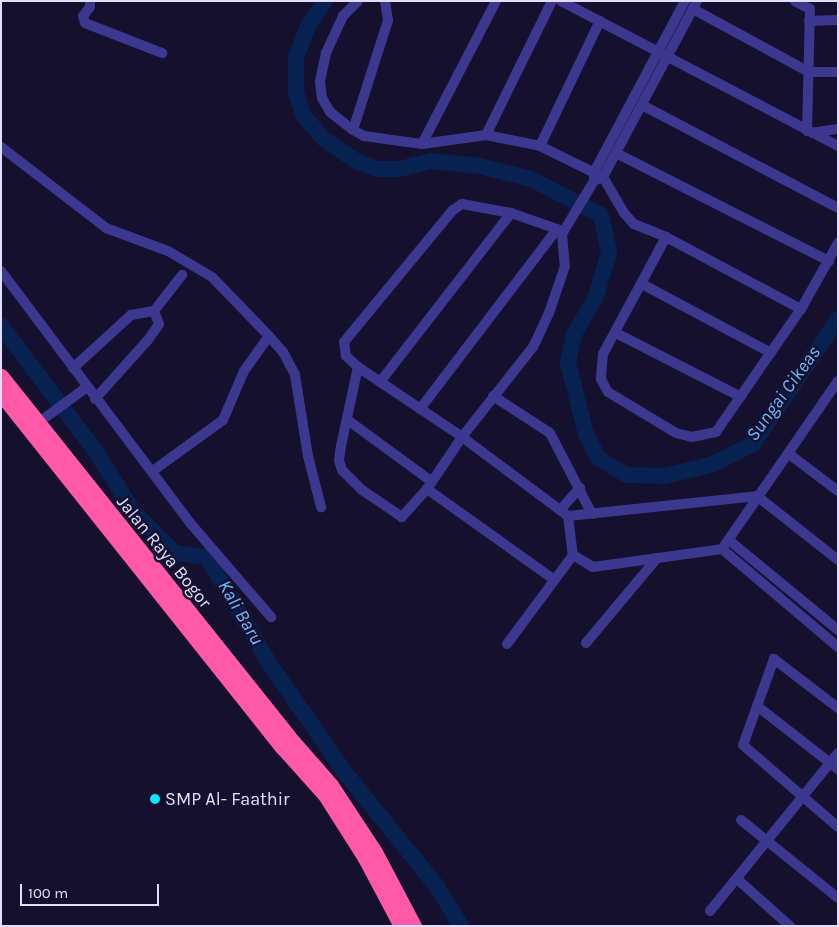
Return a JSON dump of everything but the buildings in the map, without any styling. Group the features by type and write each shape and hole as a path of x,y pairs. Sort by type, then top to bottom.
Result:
{"highway":[{"name":"Jalan Raya Bogor","path":"1,376 288,736 331,785 375,852 414,926"},
{"name":"Jalan Raya Bogor","path":"1,394 263,723 325,795 365,858 401,926"}],"street":[{"path":"90,1 90,7 83,16 85,23 162,53"},
{"path":"358,1 343,16 326,53 320,82 322,98 330,112 353,130 364,136 422,144 486,135 540,146 597,177 628,219 800,308"},
{"path":"353,130 388,20 385,1"},
{"path":"422,144 496,1"},
{"path":"486,135 552,1"},
{"path":"561,1 838,146"},
{"path":"795,1 812,5 809,20 810,132"},
{"path":"420,409 560,231 569,225 663,54 687,4 809,72 838,72"},
{"path":"809,20 838,20"},
{"path":"540,146 600,21"},
{"path":"597,177 616,153 642,105 663,54"},
{"path":"642,105 838,208"},
{"path":"810,132 838,129"},
{"path":"1,147 106,228 168,251 212,277 269,336 283,352 294,375 308,456 321,507"},
{"path":"616,153 829,261"},
{"path":"560,231 511,213 473,204 462,204 453,210 344,342 346,356 358,367 462,436 564,513 592,514 757,496 838,560"},
{"path":"380,382 511,213"},
{"path":"358,367 349,422 339,460 342,470 362,490 402,517 429,485 462,436 533,347 549,313 565,266 560,231"},
{"path":"666,237 603,354 601,378 605,388 676,433 692,437 716,432 800,308 838,243"},
{"path":"1,271 95,399 154,470 191,524 271,617"},
{"path":"73,368 131,315 154,311 182,275"},
{"path":"642,284 770,353"},
{"path":"95,399 154,332 159,324 154,311"},
{"path":"616,333 741,397"},
{"path":"154,470 223,420 244,371 269,336"},
{"path":"580,488 564,513 573,555 593,567 657,558 713,553 722,550 757,496 789,454 838,381"},
{"path":"38,423 87,387"},
{"path":"494,396 550,433 592,514"},
{"path":"349,422 553,579"},
{"path":"789,454 838,491"},
{"path":"730,540 838,630"},
{"path":"722,550 838,647"},
{"path":"507,644 553,579 573,555"},
{"path":"586,644 657,558"},
{"path":"838,708 774,659 744,747 838,826"},
{"path":"757,706 834,765"},
{"path":"710,911 803,797 834,765 838,753"},
{"path":"741,820 768,839 838,898"},
{"path":"737,879 790,926"}],"waterway":[{"name":"Sungai Cikeas","path":"325,1 308,26 296,57 296,92 303,115 325,140 356,161 377,169 399,169 431,161 480,166 531,179 601,215 609,253 595,299 574,334 568,363 586,434 598,458 626,475 665,476 713,464 753,444 838,319"},
{"name":"Kali Baru","path":"1,326 94,449 133,511 175,553 207,557 271,666 346,774 436,885 461,926"}],"place":[{"name":"SMP Al- Faathir","path":"155,799"}]}
